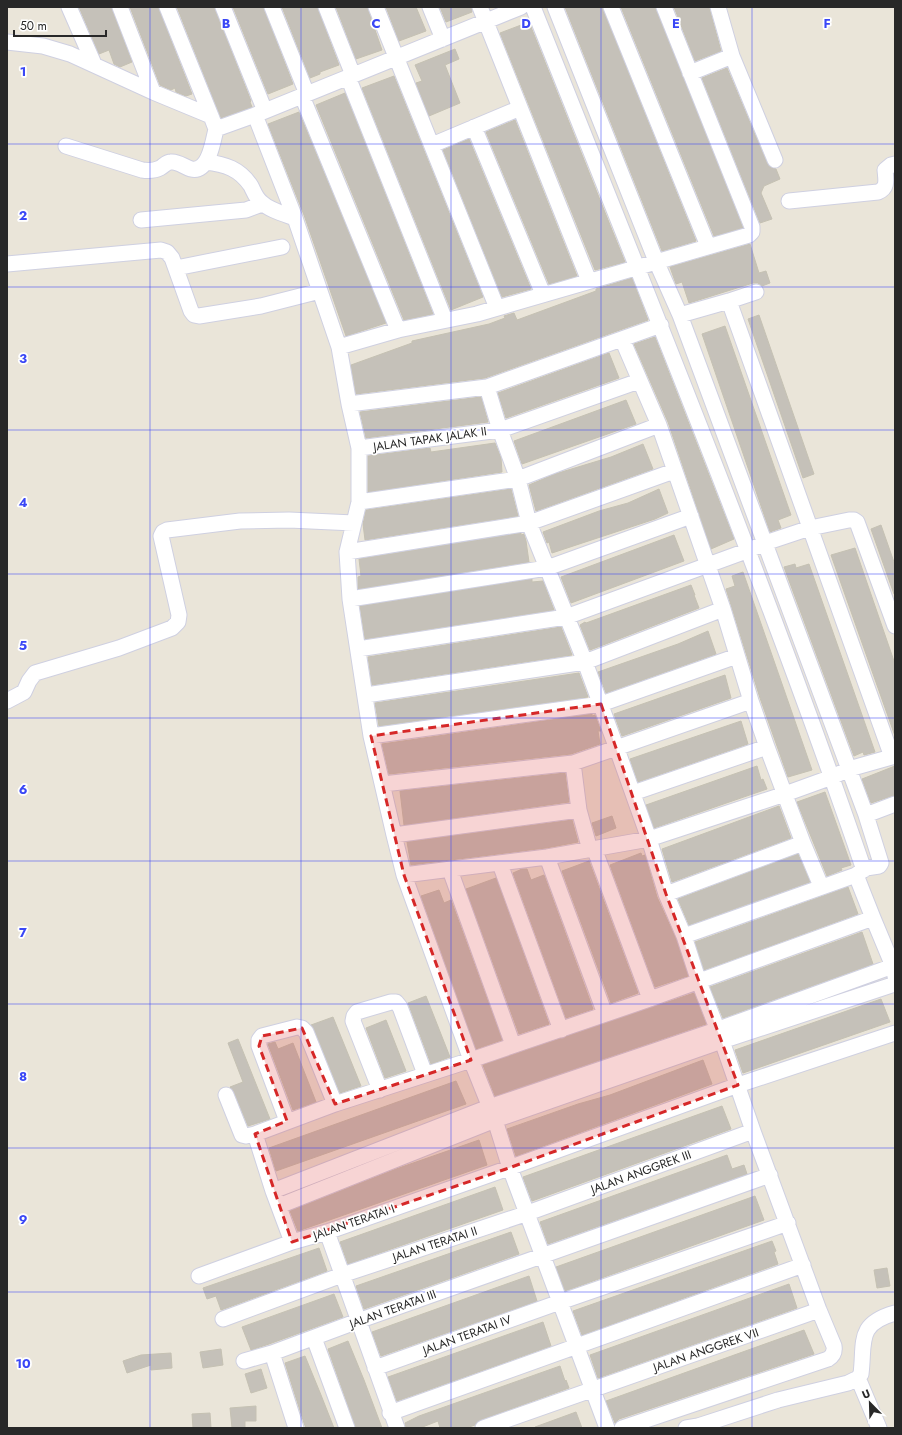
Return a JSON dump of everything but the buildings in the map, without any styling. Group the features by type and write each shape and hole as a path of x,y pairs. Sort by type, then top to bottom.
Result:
{"street":[{"path":"69,7 94,64"},
{"path":"120,7 153,92"},
{"path":"66,146 142,170 154,171 171,162 191,169 197,169 202,167 206,162 214,122 167,7"},
{"path":"223,7 339,347 349,404 359,448 359,502 347,552 350,599 366,695 371,736 404,875 492,1114 510,1168 607,1428"},
{"path":"272,7 304,95 398,330"},
{"path":"326,7 350,76 445,320"},
{"path":"376,7 497,308"},
{"path":"430,7 443,39"},
{"path":"480,7 589,281"},
{"path":"7,42 43,46 70,54 94,64 214,122 260,113 521,7"},
{"path":"533,7 669,317 757,547 866,814 881,863 684,936"},
{"path":"273,1191 719,1036 894,971 873,918 866,869 833,777 757,547 669,317 646,264 555,7"},
{"path":"611,7 708,246"},
{"path":"339,347 398,330 497,308 749,235 752,232 752,227 664,7"},
{"path":"718,7 732,56 775,160"},
{"path":"690,73 732,56"},
{"path":"432,145 520,108"},
{"path":"474,127 543,294"},
{"path":"206,162 232,168 243,176 262,204 282,214 295,218"},
{"path":"789,200 878,192 883,190 886,186 886,170 891,165 895,164"},
{"path":"141,220 239,211 262,204"},
{"path":"176,268 282,247"},
{"path":"7,264 161,250 170,255 191,311 194,315 199,316 261,306 320,291"},
{"path":"349,404 487,387 622,339 669,317 756,292"},
{"path":"404,875 500,864 649,839 785,794 833,777 848,770 894,756 810,528 729,301"},
{"path":"622,339 658,425 723,609 751,701 767,747 803,843 821,886"},
{"name":"JALAN TAPAK JALAK II","path":"359,448 500,430 639,381"},
{"path":"487,387 500,430 518,479 529,523 601,704 649,839 666,894 684,936 699,982 738,1085 753,1131 819,1310 834,1346 832,1356 828,1359 622,1428"},
{"path":"359,502 518,479 658,425"},
{"path":"347,552 529,523 674,471"},
{"path":"350,599 547,568 691,516"},
{"path":"7,701 24,692 29,680 35,673 119,648 172,628 178,622 179,615 161,536 163,532 167,530 240,521 289,520 354,523"},
{"path":"358,649 566,617 810,528 850,520 858,522 895,626"},
{"path":"366,695 585,662 723,609"},
{"path":"371,736 601,704 737,656"},
{"path":"383,784 572,763 617,749 751,701"},
{"path":"633,793 767,747"},
{"path":"572,763 579,810 592,849 650,999"},
{"path":"866,814 895,804"},
{"path":"394,835 579,810"},
{"path":"666,894 803,843"},
{"path":"547,857 605,1014"},
{"path":"500,864 561,1030"},
{"path":"450,870 513,1045"},
{"path":"226,1095 242,1135 246,1136 255,1134 286,1121 335,1104 561,1030 699,982 873,918"},
{"path":"719,1036 895,984"},
{"path":"380,1090 353,1021 357,1012 391,1002 396,1002 400,1007 425,1074"},
{"path":"286,1121 258,1046 259,1040 262,1036 297,1027 302,1028 306,1032 335,1104"},
{"name":"JALAN TERATAI I","path":"199,1276 292,1242 328,1232 510,1168 738,1085 895,1033"},
{"path":"279,1206 492,1114"},
{"name":"JALAN ANGGREK III","path":"528,1213 753,1131"},
{"path":"255,1134 273,1191 292,1242"},
{"name":"JALAN TERATAI III","path":"244,1361 272,1353 770,1175"},
{"name":"JALAN TERATAI II","path":"223,1319 342,1274 528,1213"},
{"name":"JALAN TERATAI IV","path":"375,1368 788,1223"},
{"path":"328,1232 396,1428"},
{"path":"390,1413 803,1265"},
{"name":"JALAN ANGGREK VII","path":"483,1428 819,1310"},
{"path":"694,1427 778,1400 848,1383 858,1378 861,1374 864,1334 872,1324 895,1313"},
{"path":"314,1338 347,1428"},
{"path":"272,1353 296,1428"},
{"path":"858,1378 879,1428"}],"highlighted area":[{"path":"601,704 666,894 738,1085 506,1169 292,1242 255,1134 287,1121 259,1046 262,1036 302,1028 335,1104 471,1060 404,875 371,736"}]}
